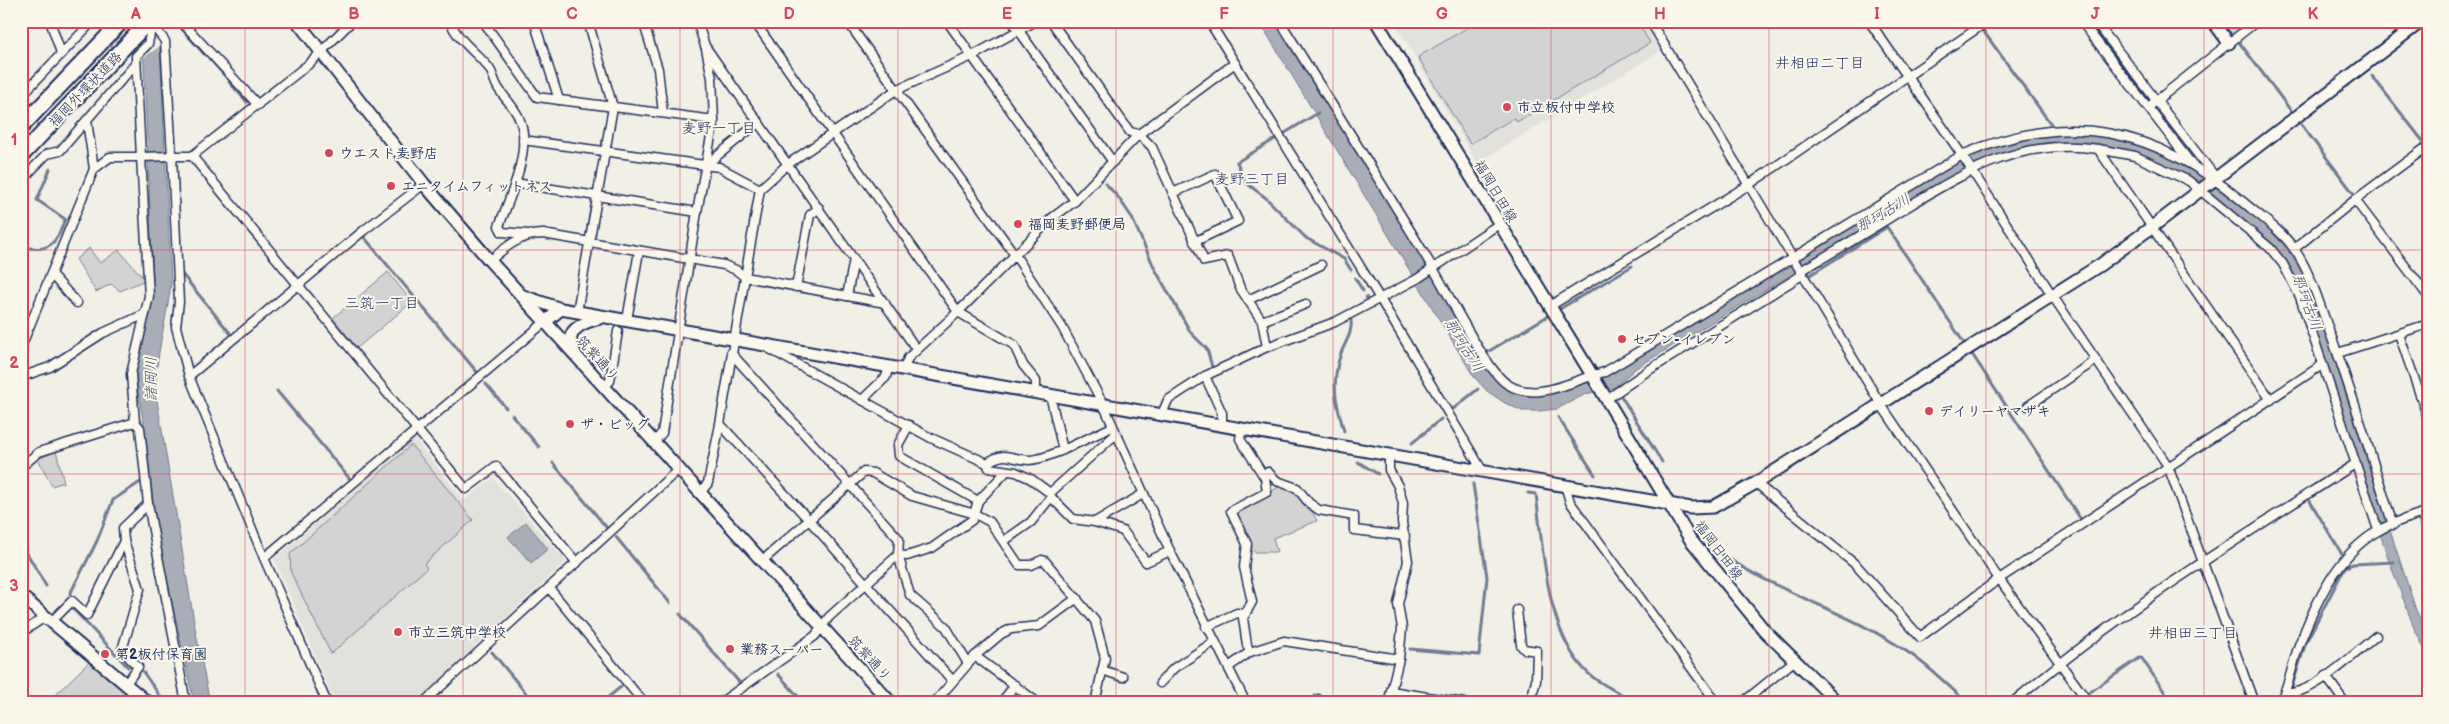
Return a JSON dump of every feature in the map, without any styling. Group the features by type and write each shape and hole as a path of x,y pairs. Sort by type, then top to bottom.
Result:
{"highway":[{"path":"21,127 121,21"},
{"path":"21,151 150,22"},
{"name":"福岡外環状道路","path":"21,156 150,22"}],"street":[{"path":"50,21 62,53"},
{"path":"21,96 93,21"},
{"path":"180,21 258,105"},
{"name":"筑紫通り","path":"297,21 424,184 490,262 680,468 891,703"},
{"path":"21,347 94,169 110,157 192,156 321,53 352,21"},
{"path":"450,21 454,30 491,70 496,85 519,118 523,140 515,183 499,226 502,232 590,242 724,265 736,270 745,277 885,304"},
{"path":"484,21 537,97 714,120"},
{"path":"534,21 559,100"},
{"path":"577,312 599,196 613,108 588,21"},
{"path":"643,21 658,69 663,113"},
{"path":"655,441 662,433 697,212 714,120 712,78 697,21"},
{"path":"754,21 958,312 986,326 1014,345 1023,365 1036,381 1036,392"},
{"path":"847,21 1015,255 1062,327 1103,404 1170,552 1206,627 1230,666 1246,703"},
{"path":"947,21 1075,201"},
{"path":"1012,21 1113,162"},
{"path":"701,492 708,483 720,424 760,189 788,164 832,132 896,90 972,56 1036,21"},
{"path":"1051,21 1130,132 1139,134 1152,147 1204,261 1228,256 1240,288 1262,321 1267,347"},
{"path":"1209,21 1379,297 1482,470"},
{"path":"1280,21 1433,268 1492,369 1507,384 1516,388 1547,391 1606,372 1962,155 1995,141 2025,134 2078,130 2115,133 2140,140 2191,163 2216,179 2272,226 2294,249 2312,282 2338,353 2393,525"},
{"name":"福岡日田線","path":"1376,21 1690,539 1764,630 1838,703"},
{"path":"1650,21 1880,403 1999,578 2090,703"},
{"path":"1869,21 1962,155 2052,295 2168,466 2254,703"},
{"path":"1550,306 1748,186 1988,21"},
{"path":"2081,21 2191,163"},
{"path":"2095,21 2154,102 2216,179"},
{"path":"2213,21 2229,43"},
{"path":"2148,108 2258,21"},
{"path":"522,296 560,309 1691,508 1713,507 1756,483 2052,295 2152,227 2422,21"},
{"path":"150,22 148,44 136,56 149,296 131,374 135,422 140,428 148,504 186,703"},
{"path":"150,22 165,40 179,302 176,326 189,376 264,558 327,703"},
{"path":"705,46 917,350"},
{"path":"21,181 47,154 60,151 136,63"},
{"path":"904,369 908,358 958,312 1052,218 1075,201 1139,134 1236,63"},
{"path":"87,122 94,169"},
{"path":"706,165 759,122"},
{"path":"523,140 719,167 760,189"},
{"path":"34,143 47,154"},
{"path":"1606,398 1802,275 1804,269 1970,170 2029,151 2063,147 2098,149 2135,156 2185,179 2255,234 2283,264 2300,297 2378,530"},
{"path":"2098,149 2271,400"},
{"path":"2294,249 2354,200 2426,151"},
{"path":"192,156 466,489 496,466 576,563"},
{"path":"1173,193 1215,174 1238,221 1194,242"},
{"path":"515,183 697,212"},
{"path":"189,376 363,231 424,184"},
{"path":"2354,200 2428,296"},
{"path":"796,287 810,215 819,208"},
{"path":"1162,414 1168,400 1205,376 1267,347 1335,322 1379,297 1417,279 1499,224"},
{"path":"490,262 517,240 531,234"},
{"path":"627,320 639,251"},
{"path":"847,296 854,259"},
{"path":"1248,300 1321,265"},
{"path":"50,274 76,303"},
{"path":"1262,321 1306,304"},
{"path":"264,558 560,309"},
{"path":"21,377 50,367 103,333 145,314"},
{"path":"578,356 572,348 573,332 581,323 607,317"},
{"path":"2338,353 2428,324"},
{"path":"604,387 610,381 618,330"},
{"path":"2399,334 2428,418"},
{"path":"758,343 909,425 987,463 989,468 1016,472 1031,479 1050,495 1067,516 1082,521 1095,522 1123,532 1146,562 1170,552"},
{"path":"731,353 899,539 898,555 910,595 946,627 967,662"},
{"path":"2028,406 2096,360"},
{"path":"1756,483 1856,565 1920,637 1999,578 2322,365"},
{"path":"862,400 886,377 889,366"},
{"path":"1205,376 1222,413 1222,424"},
{"path":"1050,395 1064,450"},
{"path":"21,467 39,452 135,422"},
{"path":"720,424 952,680"},
{"path":"909,425 898,445 899,456 978,501"},
{"path":"1242,428 1240,439 1263,475 1267,492 1231,511 1247,544 1244,567 1252,602 1245,614 1245,636 1250,652"},
{"path":"987,463 995,457 1006,454 1029,460 1064,450 1114,430"},
{"path":"1004,541 1031,522 1050,495 1114,430"},
{"path":"1388,703 1399,659 1402,628 1398,604 1408,560 1402,522 1403,503 1398,486 1389,470 1389,454"},
{"path":"2012,703 2060,661 2202,562 2355,464"},
{"path":"426,702 680,468"},
{"path":"762,560 864,472 869,472 912,496 974,514 990,522 1004,541 1007,550 1019,564 1031,565 1042,560 1045,561 1095,621 1105,658 1095,703"},
{"path":"720,703 815,636 865,582 898,555 907,556 932,548 972,520 978,501 1006,472"},
{"path":"1263,475 1268,472 1277,481 1297,488 1309,503 1319,510 1354,516 1354,530 1405,536"},
{"path":"1565,485 1570,502 1717,703"},
{"path":"1095,522 1143,494"},
{"path":"125,685 138,667 122,650 140,589 124,541 123,528 148,504"},
{"path":"2279,703 2285,693 2300,645 2337,570 2354,549 2378,530 2424,512 2428,529"},
{"path":"51,622 72,601 87,615 124,541"},
{"path":"549,588 644,703"},
{"path":"21,596 148,703"},
{"path":"934,703 967,662 1001,634 1011,629 1039,626 1077,598"},
{"path":"1517,610 1517,627 1521,645 1524,648 1537,651 1536,681 1530,703"},
{"path":"1206,627 1237,613 1245,614"},
{"path":"21,633 42,619 51,622"},
{"path":"2285,693 2293,694 2326,676 2376,636"},
{"path":"1160,683 1174,668 1215,641"},
{"path":"1230,666 1250,652 1284,641 1399,659"},
{"path":"974,656 1038,703"},
{"path":"1742,703 1794,661"},
{"path":"1102,670 1123,677"},
{"path":"2326,676 2345,703"},
{"path":"1001,703 1015,685"},
{"path":"1391,691 1464,703"}],"shaded area":[{"name":"市立板付中学校","path":"1394,21 1643,21 1661,51 1477,163"},
{"name":"市立板付中学校","path":"1474,21 1637,21 1650,43 1517,122 1514,118 1470,144 1418,57 1475,23"},
{"path":"2220,21 2249,21 2230,36"},
{"path":"89,248 100,263 119,250 145,280 120,291 111,284 96,292 76,259"},
{"path":"388,272 412,302 357,348 333,318"},
{"name":"市立三筑中学校","path":"414,438 464,501 493,478 566,561 416,703 335,703 274,559"},
{"path":"411,445 473,520 424,564 427,568 331,654 291,573 290,554"},
{"path":"56,451 64,482 52,486 38,459"},
{"path":"1282,485 1300,494 1317,521 1273,538 1277,552 1255,552 1235,515 1237,511"},
{"path":"89,662 140,703 47,703"}],"water":[{"name":"諸岡川","path":"142,21 160,46 171,283 159,353 156,395 196,633 210,703 194,703 157,533 145,431 137,386 137,359 150,309 153,279"},
{"name":"那珂古川","path":"1259,21 1276,21 1361,161 1403,225 1487,368 1508,386 1534,394 1564,390 1578,382 1604,374 1970,154 2025,137 2077,133 2095,134 2131,141 2171,156 2194,171 2266,226 2297,263 2314,297 2416,610 2428,637 2428,656 2414,628 2388,558 2304,301 2297,285 2280,258 2260,235 2222,204 2177,173 2128,152 2092,145 1994,158 1976,163 1636,368 1615,387 1586,394 1557,409 1522,411 1487,391 1474,377"},
{"path":"526,522 548,549 531,563 508,537"}],"pier":[{"path":"139,21 162,21 162,45 141,59"}],"waterway":[{"path":"175,21 204,54"},
{"path":"1976,21 2056,131"},
{"path":"2088,21 2175,136"},
{"path":"2239,42 2357,198"},
{"path":"209,58 225,76"},
{"path":"2372,76 2426,145"},
{"path":"229,82 247,102"},
{"path":"1237,162 1318,113"},
{"path":"1237,162 1245,182 1266,198 1306,238 1344,259 1351,270"},
{"path":"21,246 38,249 45,248 55,241 62,228 65,219 37,200 50,169"},
{"path":"1105,183 1118,197 1131,216 1155,269 1191,333 1207,349 1212,367"},
{"name":"那珂古川","path":"1806,270 1810,275 1887,227 1966,346"},
{"path":"364,237 477,372"},
{"path":"2408,264 2428,289"},
{"name":"那珂古川","path":"1484,354 1632,266"},
{"path":"182,274 230,333"},
{"path":"1355,278 1363,291"},
{"path":"1350,312 1368,300 1366,297"},
{"path":"1344,431 1335,385 1337,366 1351,330 1351,320"},
{"path":"1970,351 2080,518"},
{"path":"486,384 506,408"},
{"path":"1453,409 1478,389"},
{"path":"277,391 349,478"},
{"path":"1621,396 1662,462"},
{"path":"512,415 539,447"},
{"path":"1558,417 1595,475"},
{"path":"1412,443 1441,419"},
{"path":"1358,462 1378,474"},
{"path":"553,463 607,528"},
{"path":"70,594 97,541 113,500 145,479"},
{"path":"1410,649 1479,655 1487,577 1473,484"},
{"path":"1528,493 1536,494 1549,590 1555,614 1564,637 1575,657 1589,674 1635,703"},
{"path":"2310,501 2349,566"},
{"path":"616,537 670,603"},
{"path":"21,543 46,586"},
{"path":"1716,550 1763,578 1886,638 1939,676 1967,703"},
{"path":"2287,703 2306,642 2345,567 2353,564 2394,562"},
{"path":"74,610 128,667"},
{"path":"680,614 739,682"},
{"path":"492,652 534,703"},
{"path":"2090,692 2141,657 2172,703"},
{"path":"143,672 165,703"},
{"path":"778,674 804,703"},
{"path":"601,703 622,686"}],"place":[{"name":"市立板付中学校","path":"1507,107"},
{"name":"ウエスト麦野店","path":"329,153"},
{"name":"エニタイムフィットネス","path":"391,186"},
{"name":"福岡麦野郵便局","path":"1018,224"},
{"name":"セブン-イレブン","path":"1622,339"},
{"name":"デイリーヤマザキ","path":"1929,411"},
{"name":"ザ・ビッグ","path":"570,424"},
{"name":"市立三筑中学校","path":"398,632"},
{"name":"業務スーパー","path":"730,649"},
{"name":"第2板付保育園","path":"105,654"}],"district":[{"name":"井相田二丁目","path":"1820,63"},
{"name":"麦野一丁目","path":"719,128"},
{"name":"麦野三丁目","path":"1252,179"},
{"name":"三筑一丁目","path":"382,303"},
{"name":"井相田三丁目","path":"2193,633"}]}
